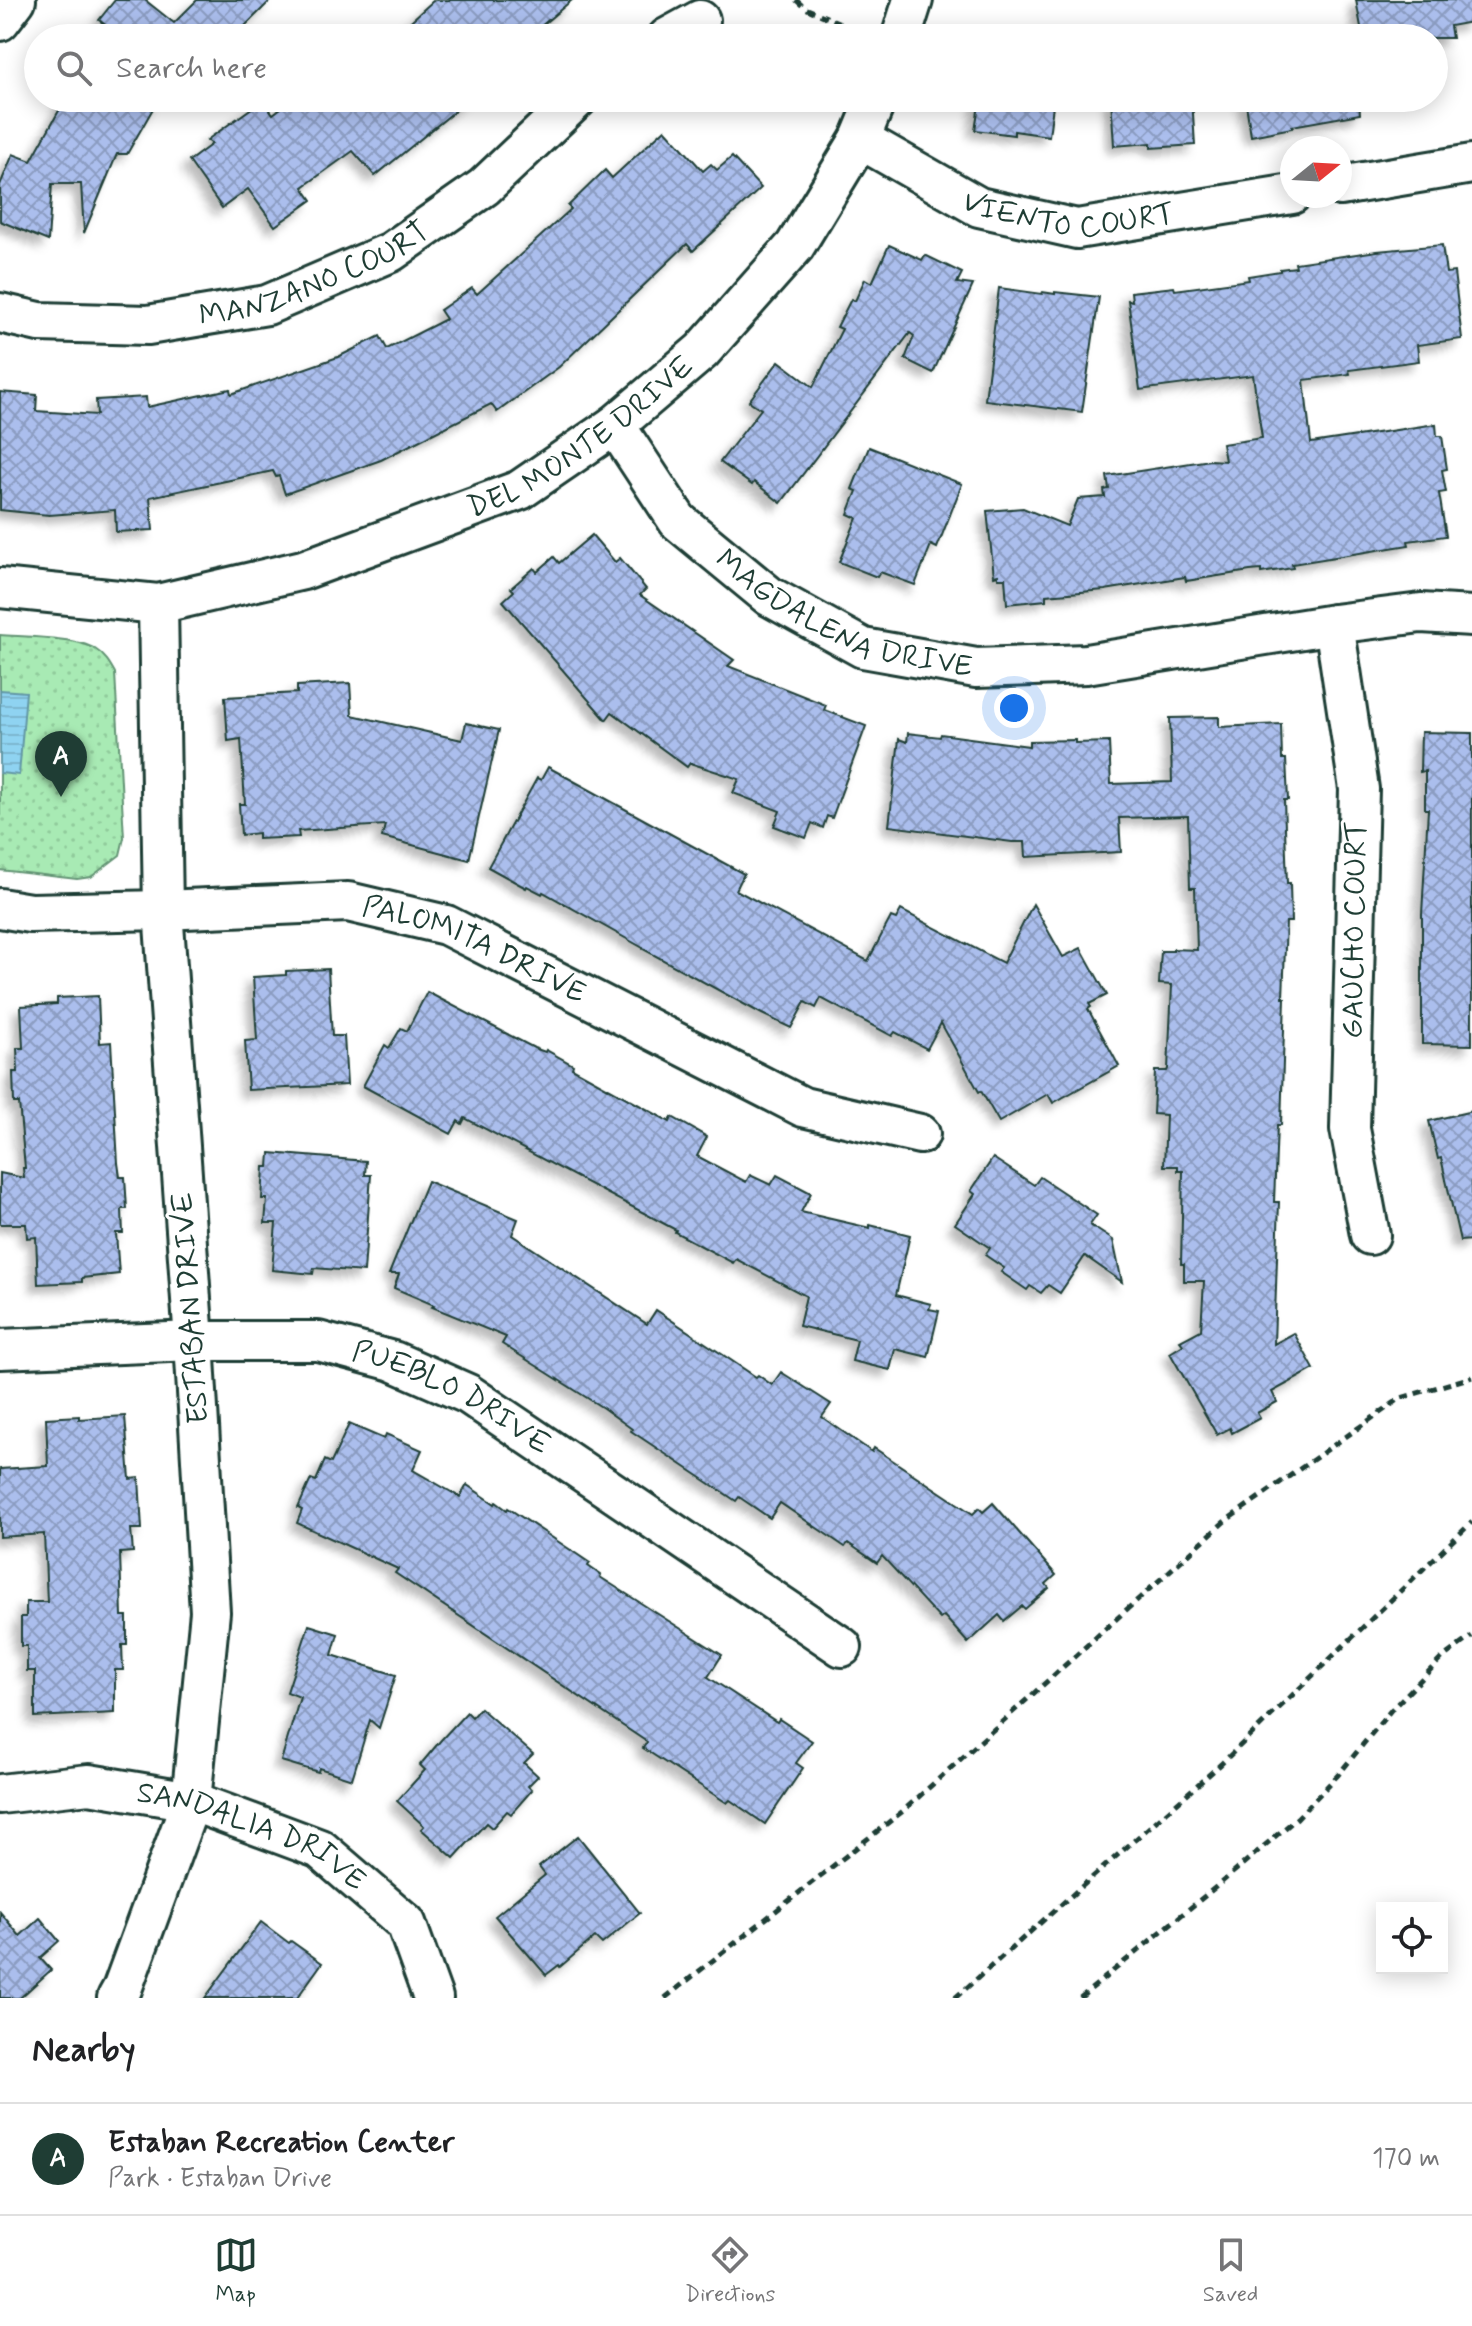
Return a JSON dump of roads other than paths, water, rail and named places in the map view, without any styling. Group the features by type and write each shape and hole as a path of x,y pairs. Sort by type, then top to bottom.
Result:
{"street":[{"path":"0,21 16,0"},
{"path":"905,24 913,0"},
{"path":"693,24 700,20"},
{"name":"MANZANO COURT","path":"0,313 39,322 148,325 267,305 391,252 484,187 563,112"},
{"name":"DEL MONTE DRIVE","path":"0,588 158,604 303,570 520,490 615,425 702,351 795,246 860,139 871,112"},
{"name":"VIENTO COURT","path":"860,139 979,207 1077,229 1280,196"},
{"path":"1352,184 1472,164"},
{"name":"MAGDALENA DRIVE","path":"615,425 678,521 769,596 863,648 976,668 1086,664 1421,613 1472,616"},
{"name":"ESTABAN DRIVE","path":"117,1998 191,1801 210,1612 163,910 158,604"},
{"name":"GAUCHO COURT","path":"1334,624 1359,789 1350,1129 1370,1235"},
{"name":"PALOMITA DRIVE","path":"0,908 30,913 348,902 446,925 803,1107 920,1134"},
{"name":"PUEBLO DRIVE","path":"0,1349 194,1341 318,1341 393,1361 468,1394 842,1647"},
{"name":"SANDALIA DRIVE","path":"0,1794 89,1784 191,1801 320,1849 406,1923 433,1998"}],"water":[{"path":"0,690 26,692 19,775 0,773"}],"place":[{"name":"Estaban Recreation Center","path":"61,797"}]}
